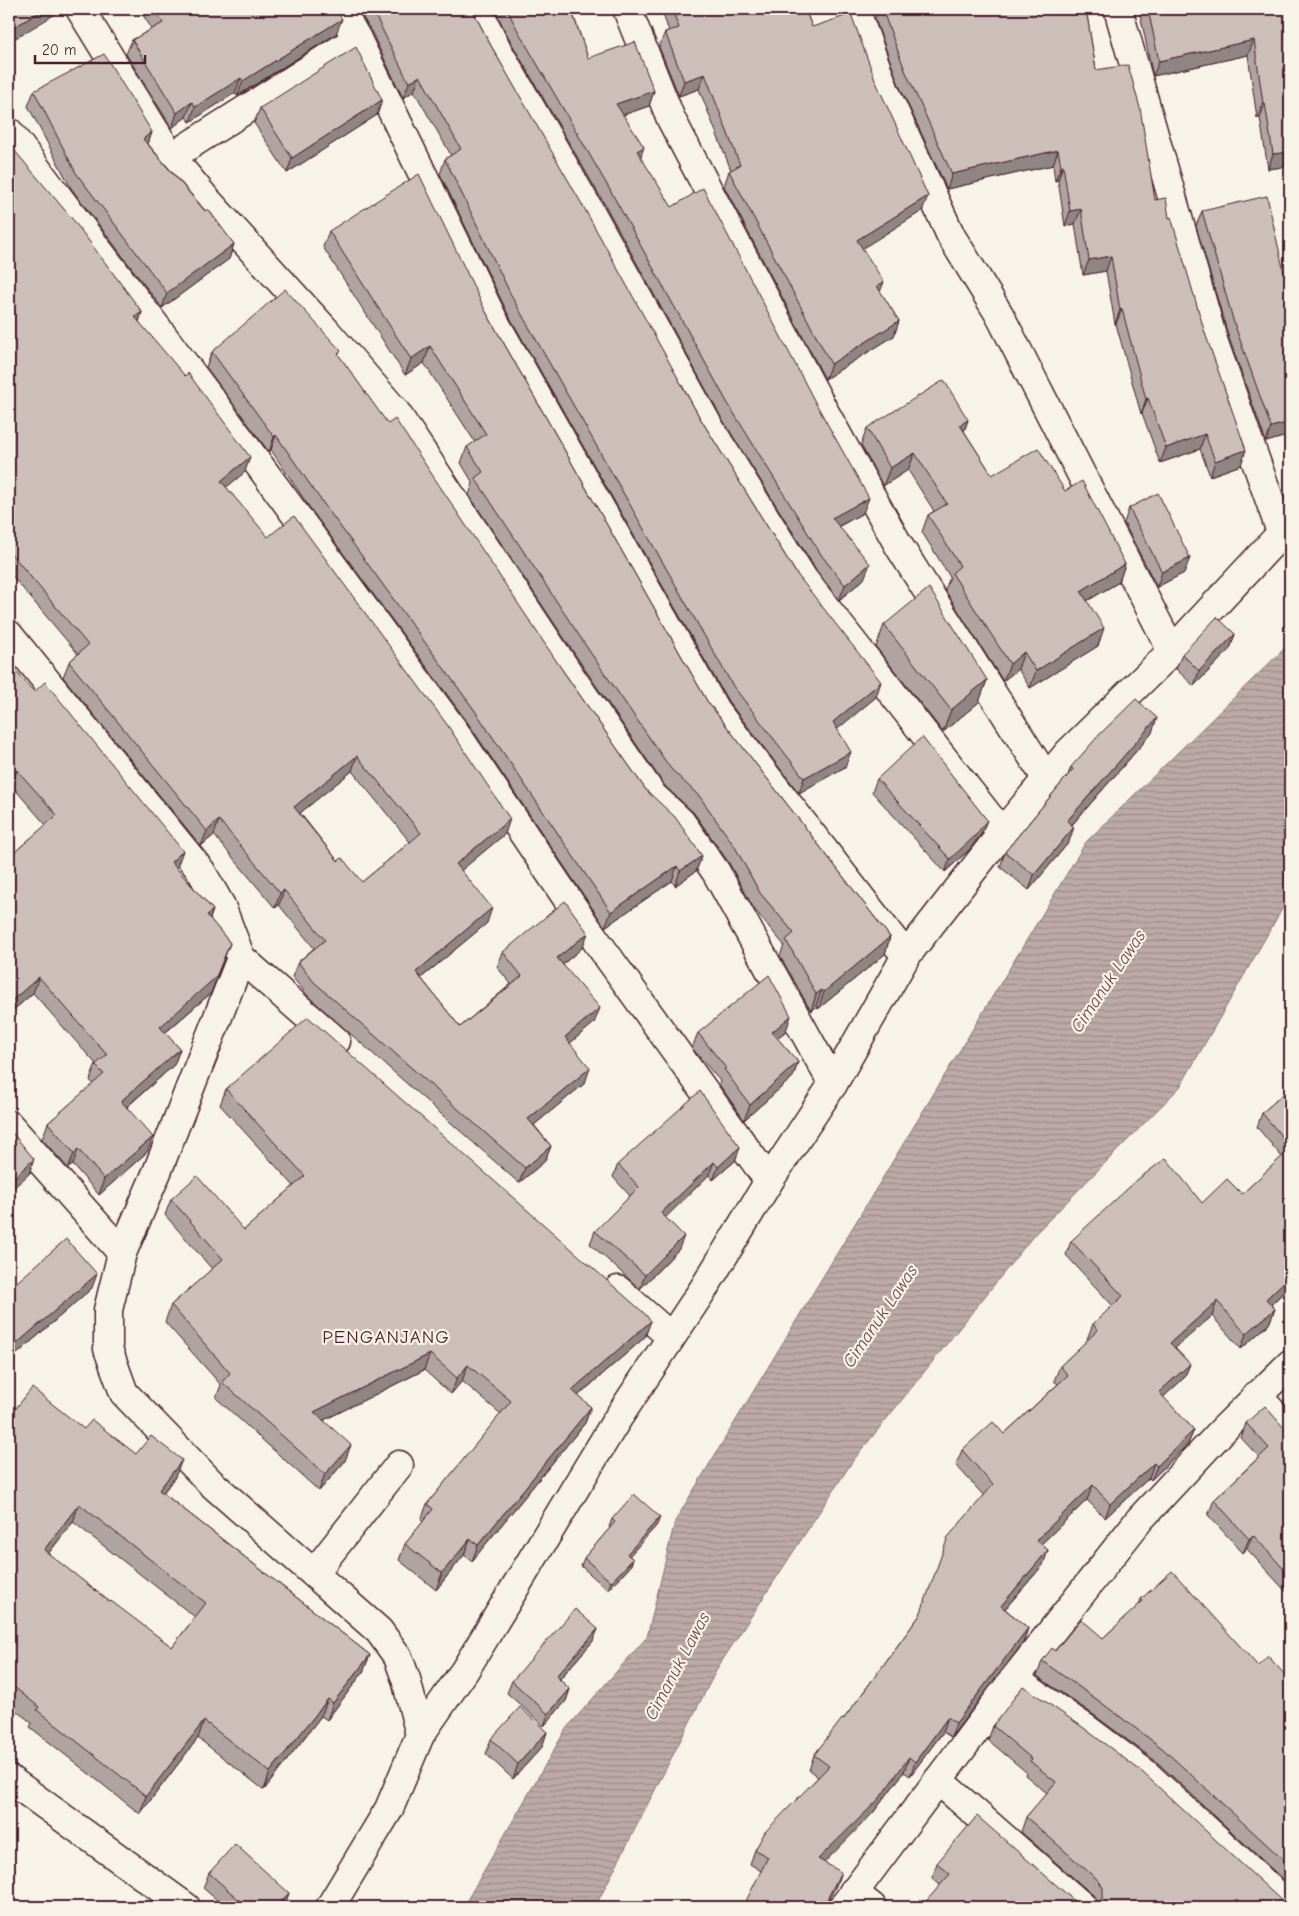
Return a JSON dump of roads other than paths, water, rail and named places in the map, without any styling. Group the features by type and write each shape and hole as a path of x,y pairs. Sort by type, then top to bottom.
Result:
{"street":[{"path":"80,9 171,157 205,198 326,331 395,411 571,677 653,796 681,822 716,872 833,1084"},
{"path":"340,9 357,39 494,321 715,710 906,956"},
{"path":"477,9 498,51 591,213 708,425 804,580 1002,833"},
{"path":"627,9 671,119 823,409 899,546 1046,778"},
{"path":"855,9 885,90 951,236 999,314 1172,651"},
{"path":"330,1907 389,1810 420,1736 465,1670 616,1421 704,1288 769,1181 833,1084 906,956 1002,833 1068,753 1172,651 1286,528 1214,344 1118,9"},
{"path":"171,157 357,39"},
{"path":"9,132 210,398 455,732 585,925 769,1181"},
{"path":"9,634 201,871 221,906 241,958 352,1056"},
{"path":"241,958 157,1172 122,1253 108,1310 108,1349 124,1393 211,1483 378,1631 398,1657 406,1679 420,1736"},
{"path":"9,1125 122,1253"},
{"path":"597,1272 671,1337"},
{"path":"856,1902 938,1780 1014,1679 1140,1520 1258,1395 1290,1364"},
{"path":"1258,1395 1290,1432"},
{"path":"314,1573 399,1466"},
{"path":"1014,1679 1146,1774 1290,1907"},
{"path":"9,1780 186,1907"},
{"path":"938,1780 1083,1907"}],"water":[{"name":"Cimanuk Lawas","path":"1290,643 1290,895 1180,1087 1034,1235 852,1462 718,1667 595,1907 463,1907 566,1729 647,1637 675,1521 1086,842"}],"district":[{"name":"PENGANJANG","path":"386,1336"}]}
